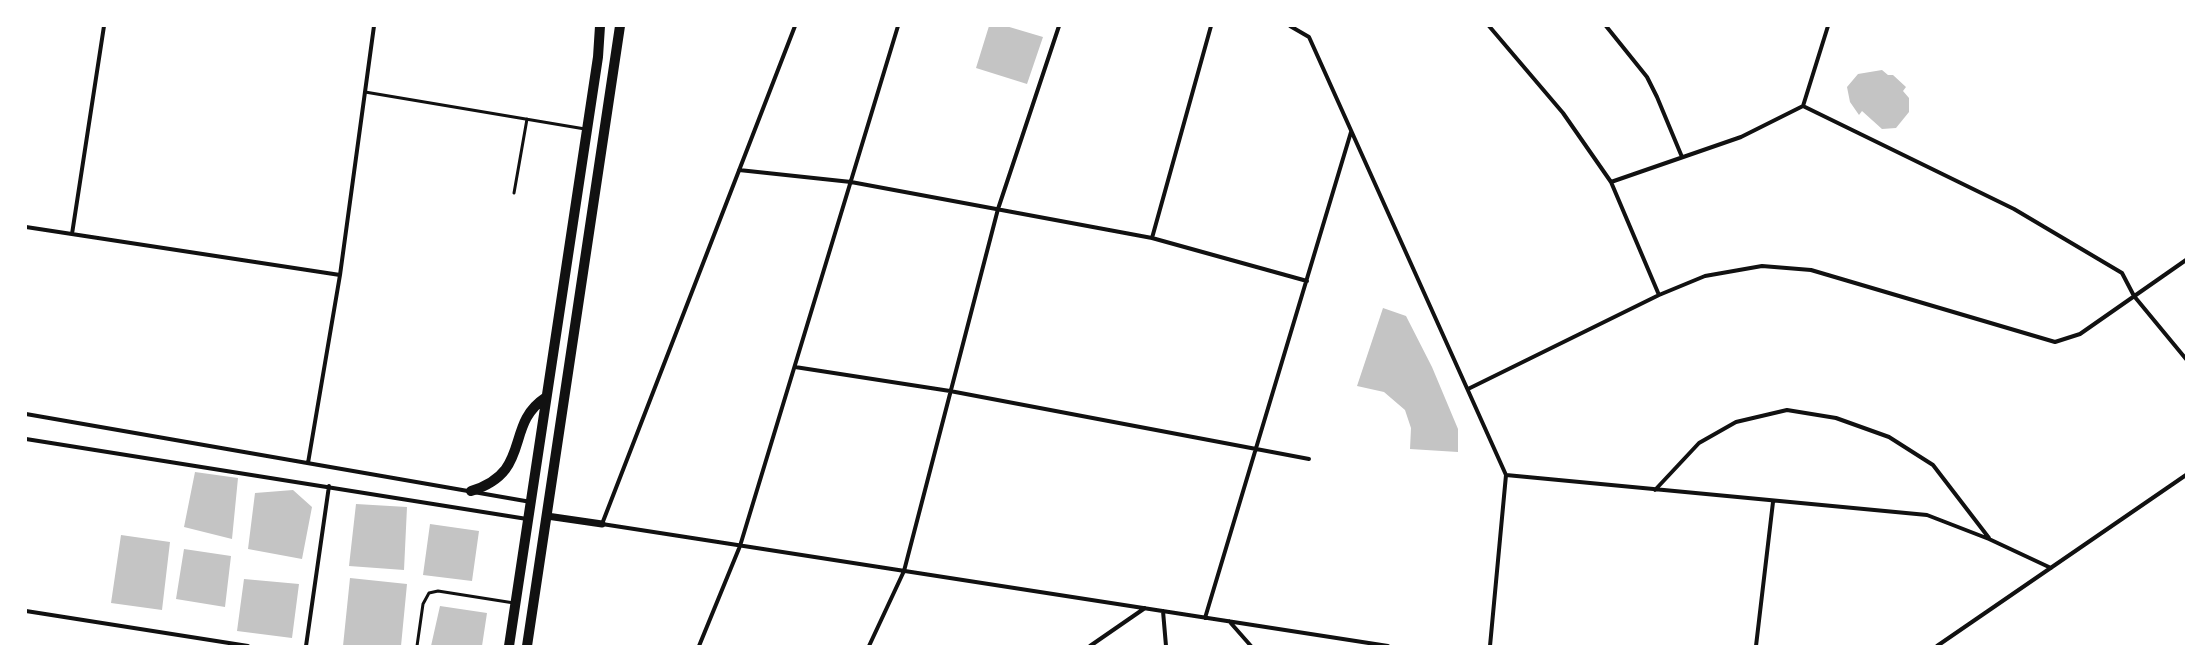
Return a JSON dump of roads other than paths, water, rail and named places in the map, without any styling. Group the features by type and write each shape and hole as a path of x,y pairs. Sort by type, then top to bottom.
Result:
{"main road":[{"path":"509,646 529,520 545,398 598,57 600,26"},
{"path":"527,646 620,26"},
{"path":"471,491 490,483 506,469 516,449 521,427 526,417 532,408 545,398"}],"street":[{"path":"72,234 104,26"},
{"path":"308,463 340,275 374,26"},
{"path":"602,524 795,26"},
{"path":"699,646 740,546 898,26"},
{"path":"869,646 904,571 998,210 1059,26"},
{"path":"1152,238 1211,26"},
{"path":"1290,26 1308,36 1506,475 1490,646"},
{"path":"1489,26 1563,113 1611,182 1659,295"},
{"path":"1606,26 1647,77 1682,157"},
{"path":"1611,182 1741,137 1803,106 1828,26"},
{"path":"1803,106 2014,209 2122,273 2134,296 2186,358"},
{"path":"1205,618 1352,132"},
{"path":"739,170 851,182 1152,238 1307,281"},
{"path":"26,227 340,275"},
{"path":"1468,389 1659,295 1705,276 1762,266 1811,270 2055,342 2080,334 2186,260"},
{"path":"795,367 950,391 1309,459"},
{"path":"1654,490 1699,443 1736,422 1787,410 1836,418 1889,437 1933,465 1989,539"},
{"path":"26,414 531,502"},
{"path":"26,439 329,486 529,520"},
{"path":"1506,475 1927,516 1989,539 2051,568"},
{"path":"1937,646 2186,475"},
{"path":"306,646 329,486"},
{"path":"1756,646 1774,502"},
{"path":"547,516 1388,646"},
{"path":"1090,646 1145,608"},
{"path":"26,611 248,646"},
{"path":"1163,611 1166,646"},
{"path":"1229,621 1251,646"}],"lane":[{"path":"365,92 586,129"},
{"path":"514,193 527,119"},
{"path":"417,646 423,604 429,593 438,591 516,603"}]}
